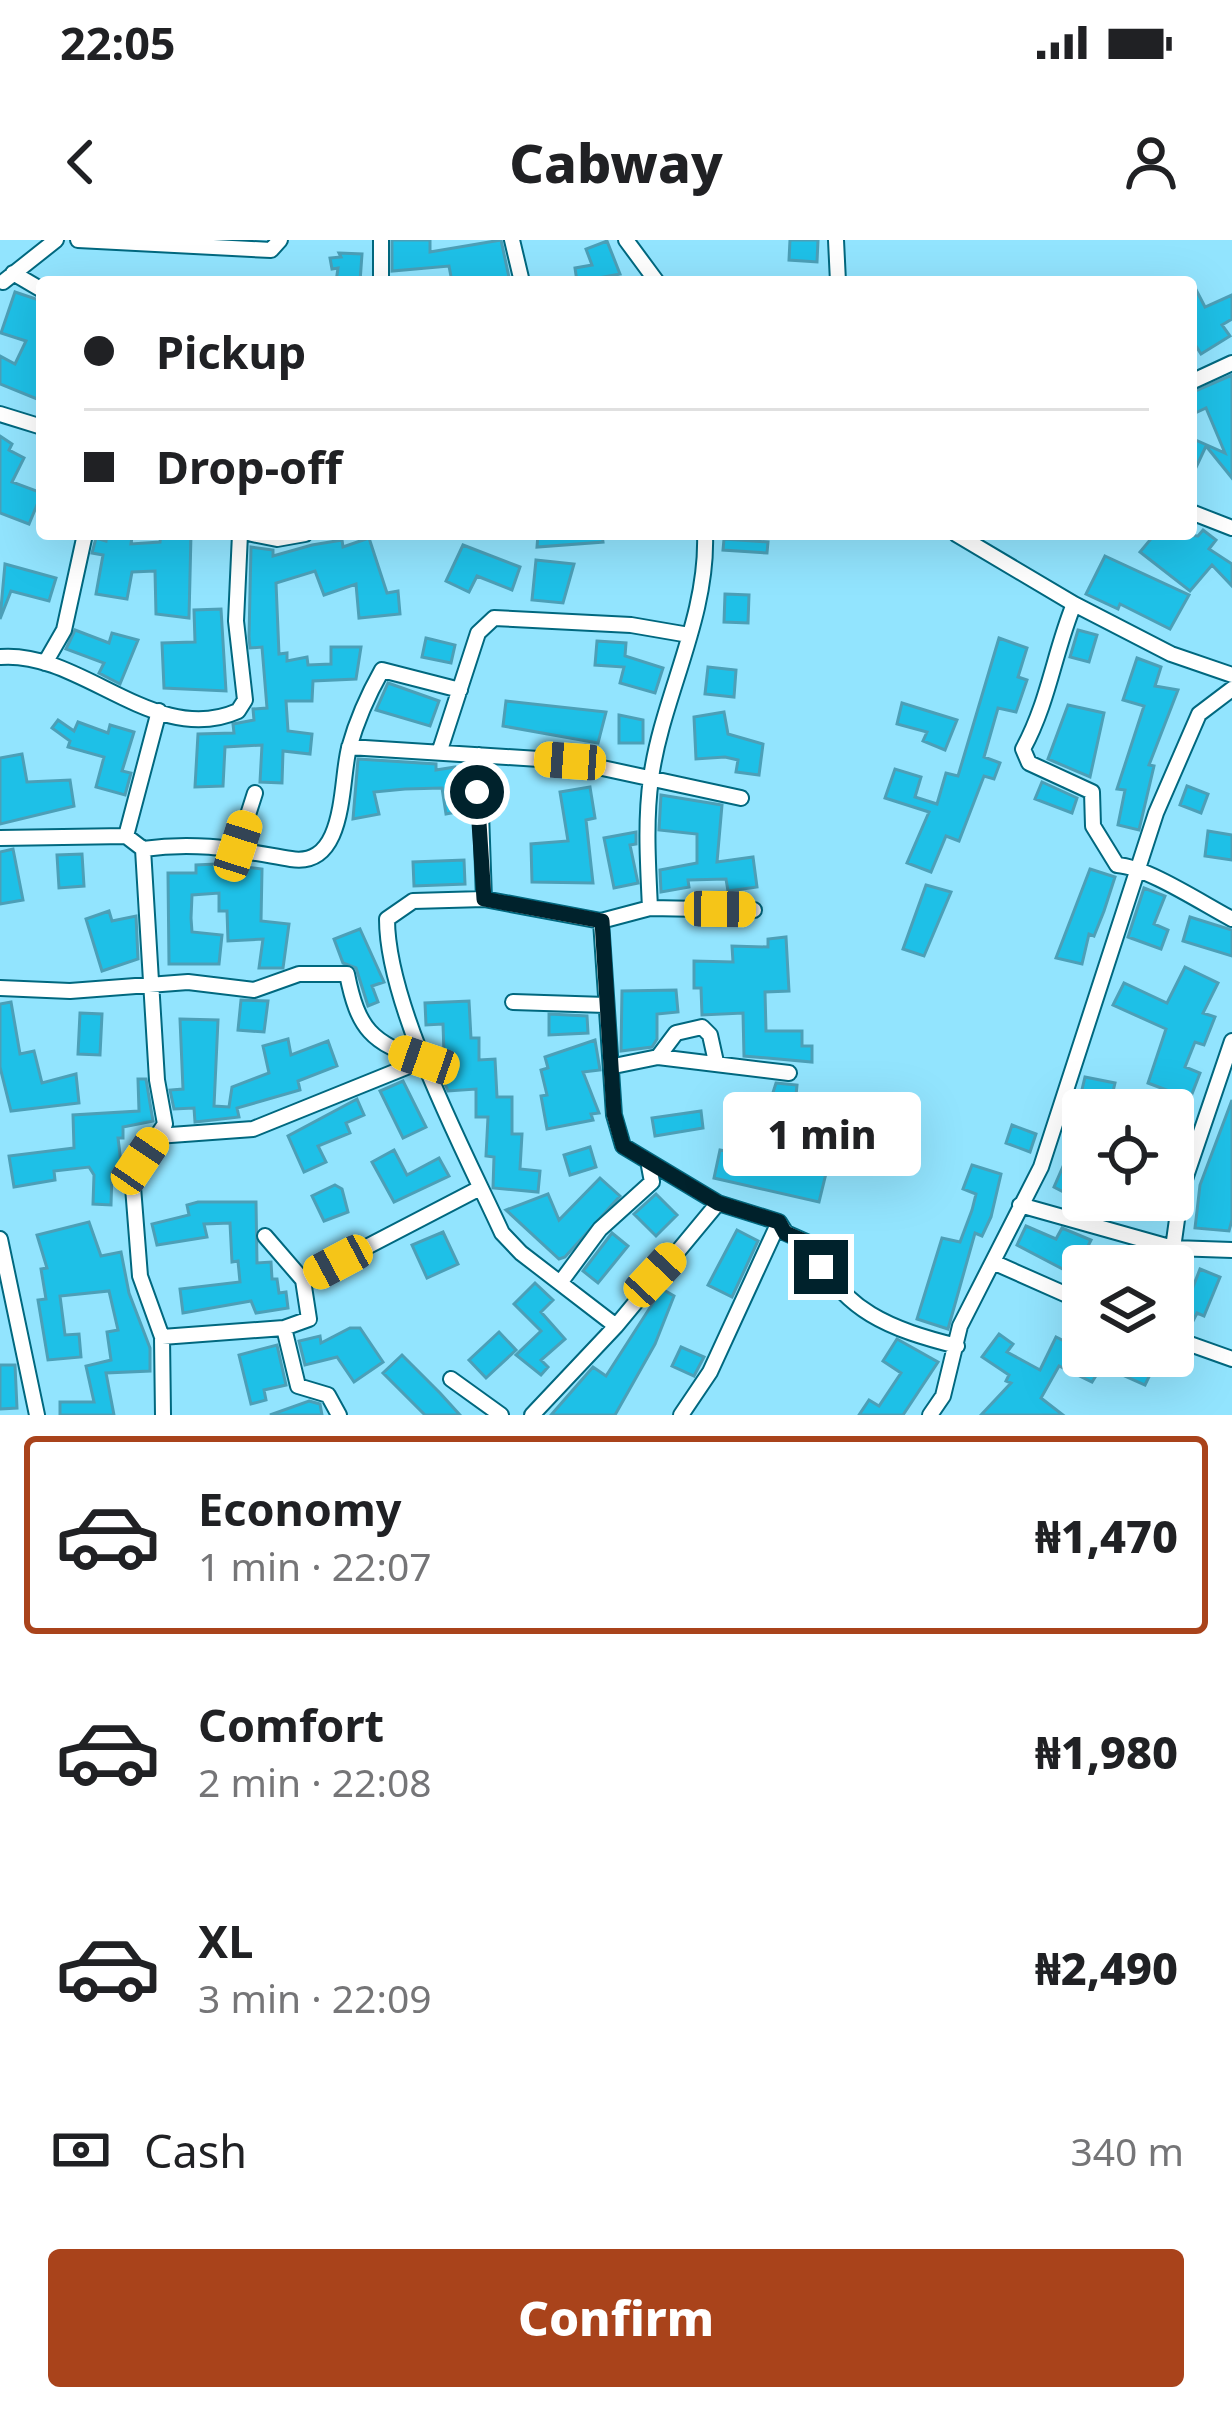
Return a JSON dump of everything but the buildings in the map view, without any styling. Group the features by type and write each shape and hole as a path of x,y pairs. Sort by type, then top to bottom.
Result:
{"street":[{"path":"4,281 56,240"},
{"path":"78,240 271,250 280,240"},
{"path":"381,240 381,276"},
{"path":"512,240 521,276"},
{"path":"626,240 653,276"},
{"path":"836,240 838,276"},
{"path":"4,281 36,289"},
{"path":"1197,379 1232,363"},
{"path":"0,413 36,425"},
{"path":"1197,516 1232,528"},
{"path":"45,663 64,630 84,540"},
{"path":"0,657 45,663 159,711 206,719 238,711 244,700 236,620 240,540"},
{"path":"650,908 651,775 689,634 704,540"},
{"path":"966,540 1172,654 1232,675"},
{"path":"1075,604 1060,640 1051,694 1023,748 1029,763 1092,793 1097,814 1093,826 1117,866 1142,867 1165,887 1232,919"},
{"path":"440,750 478,633 494,618 631,625 689,634"},
{"path":"0,838 126,836 143,849 238,846 295,860 314,856 328,845 339,815 349,747 382,670 460,690"},
{"path":"930,1415 943,1396 960,1325 1041,1167 1156,813 1199,714 1232,688"},
{"path":"126,836 159,711"},
{"path":"349,747 570,761 741,798"},
{"path":"479,755 484,899"},
{"path":"238,846 255,793"},
{"path":"143,849 165,1124 140,1161 133,1187 140,1276 162,1337 163,1415"},
{"path":"616,1326 502,1233 424,1060 387,942 387,920 413,901 484,899 602,921 650,908 754,910"},
{"path":"602,921 614,1114 623,1146 649,1166 718,1203 779,1222 785,1233 813,1245 821,1267 856,1309 888,1326 957,1346"},
{"path":"0,988 152,988 188,982 254,991 299,974 346,974 365,1030 396,1051 424,1060"},
{"path":"513,1002 606,1005"},
{"path":"658,1057 676,1033 702,1027 710,1035 716,1062"},
{"path":"1173,1245 1181,1191 1232,1041"},
{"path":"614,1066 658,1057 789,1073"},
{"path":"157,1136 253,1129 424,1060"},
{"path":"560,1283 600,1229 652,1182 649,1166"},
{"path":"303,1280 480,1188"},
{"path":"532,1415 616,1326 718,1203"},
{"path":"1020,1204 1163,1245"},
{"path":"681,1415 710,1372 779,1222"},
{"path":"162,1337 284,1328 309,1319 303,1280 265,1236"},
{"path":"0,1239 37,1415"},
{"path":"1194,1249 1232,1250"},
{"path":"995,1263 1062,1293"},
{"path":"284,1328 298,1386 328,1395 339,1415"},
{"path":"1194,1345 1232,1359"},
{"path":"451,1379 501,1415"}],"route":[{"path":"477,792 484,899 602,921 614,1114 623,1146 681,1185 718,1203 779,1222 785,1233 813,1245 821,1267"}]}
